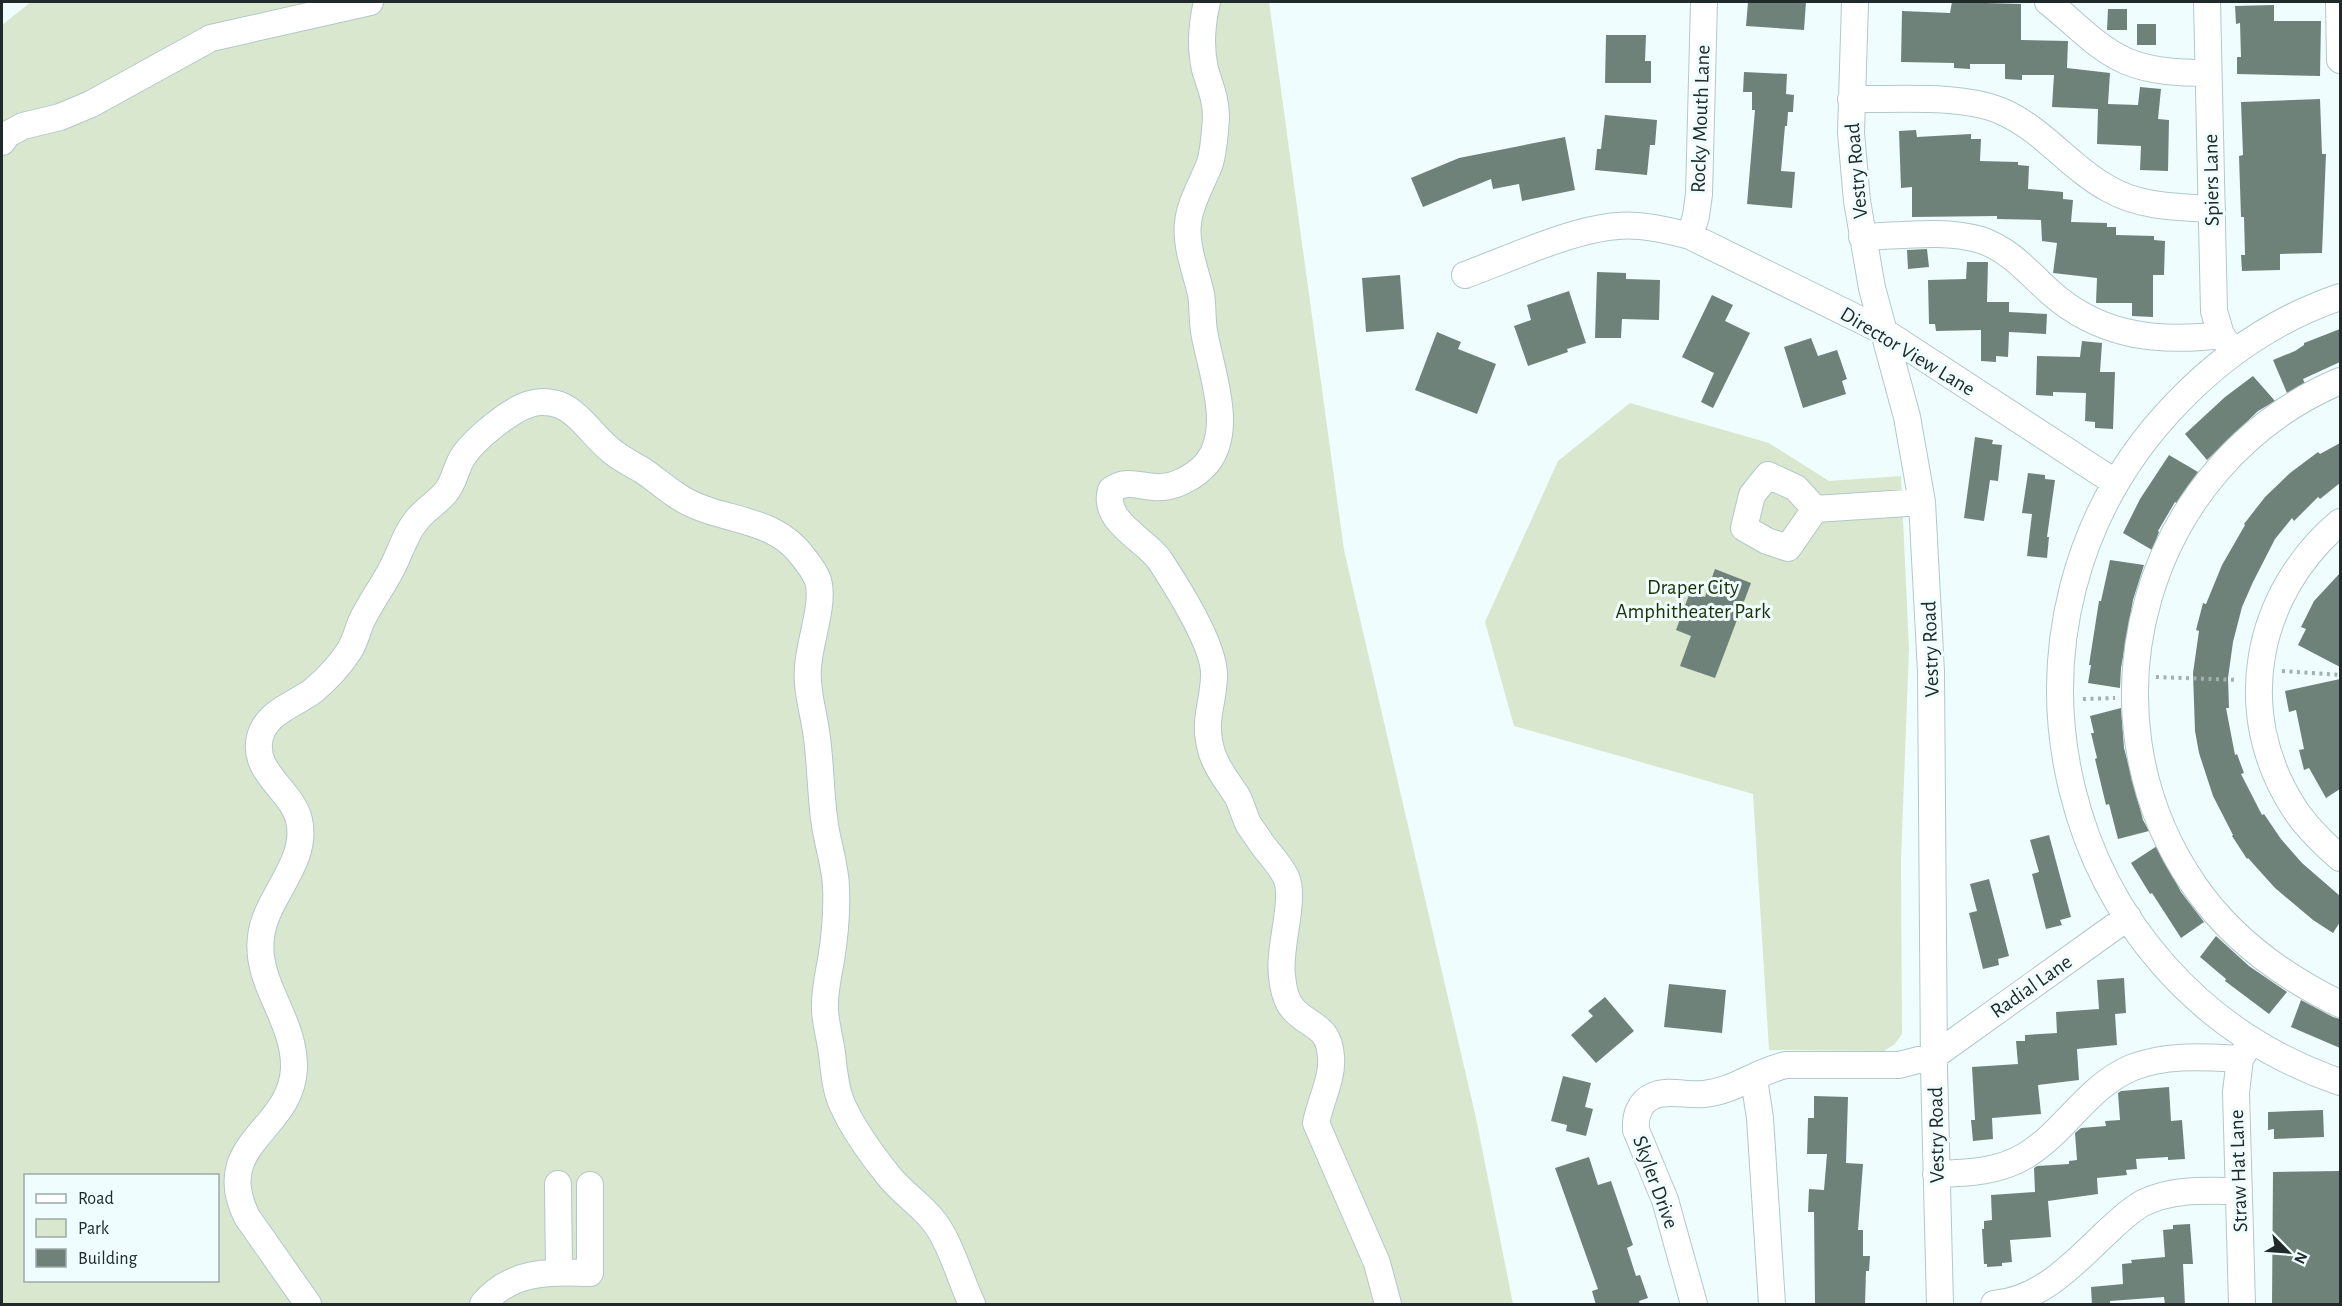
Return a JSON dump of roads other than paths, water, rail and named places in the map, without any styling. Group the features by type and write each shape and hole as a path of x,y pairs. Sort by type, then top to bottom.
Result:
{"street":[{"path":"2,142 8,134 23,126 60,117 91,104 211,38 370,2"},
{"path":"1207,2 1202,49 1205,70 1215,94 1215,136 1210,161 1187,224 1219,407 1220,430 1208,462 1193,475 1177,484 1156,488 1133,483 1120,484 1111,490 1108,499 1111,511 1122,524 1150,547 1160,559 1210,648 1215,676 1207,716 1212,754 1238,798 1249,824 1287,879 1287,911 1281,955 1282,978 1287,999 1293,1009 1315,1024 1330,1045 1332,1059 1319,1106 1317,1123 1377,1263 1388,1305"},
{"name":"Rocky Mouth Lane","path":"1690,236 1699,194 1704,2"},
{"name":"Vestry Road","path":"1855,2 1851,99 1857,201 1862,237 1882,331 1907,417 1922,502 1932,684 1934,1056 1940,1305"},
{"path":"2048,2 2097,42 2124,60 2155,70 2208,73"},
{"name":"Spiers Lane","path":"2207,2 2214,311 2228,344"},
{"path":"2339,2 2340,60"},
{"path":"1851,99 1960,101 1981,105 2002,112 2020,122 2092,178 2126,197 2165,206 2212,209"},
{"name":"Director View Lane","path":"1465,275 1595,229 1641,226 1665,229 1690,236 1882,331 2116,483"},
{"path":"1862,237 1943,235 1981,240 2013,257 2059,300 2099,324 2148,337 2228,344 2340,297"},
{"path":"2228,344 2211,370 2150,433 2116,483 2092,530 2081,559 2070,597 2059,673 2067,768 2078,812 2101,871 2128,917 2171,973 2246,1049"},
{"path":"2340,381 2302,400 2253,435 2217,471 2193,502 2163,555 2152,584 2138,642 2134,706 2141,759 2151,800 2177,858 2194,886 2235,934 2259,956 2312,991 2340,1004"},
{"path":"308,1305 247,1217 239,1203 236,1185 243,1154 282,1105 291,1087 294,1067 286,1023 266,982 261,961 261,937 267,912 284,885 295,858 300,824 296,812 265,768 259,741 266,725 281,709 313,691 337,667 352,646 360,625 393,567 413,523 448,490 459,462 469,448 502,420 533,402 557,404 570,410 611,452 647,473 682,499 710,512 777,531 791,541 818,579 819,598 808,668 808,688 819,751 825,823 836,888 831,958 825,992 825,1014 835,1082 842,1104 889,1177 932,1218 942,1234 972,1305"},
{"path":"1815,509 1922,502"},
{"path":"2340,522 2317,544 2283,592 2266,636 2259,681 2259,703 2266,748 2274,769 2294,809 2340,858"},
{"name":"Radial Lane","path":"1934,1056 2128,917"},
{"path":"1936,1174 1982,1172 2025,1156 2038,1147 2101,1085 2146,1063 2246,1049 2300,1066 2340,1082"},
{"name":"Straw Hat Lane","path":"2242,1305 2236,1092 2246,1049"},
{"name":"Skyler Drive","path":"1694,1305 1676,1236 1654,1170 1636,1130 1636,1120 1642,1105 1653,1096 1669,1093 1705,1094 1731,1088 1786,1065 1899,1065 1934,1056"},
{"path":"1754,1079 1760,1118 1772,1305"},
{"path":"558,1184 559,1272"},
{"path":"483,1305 501,1286 523,1277 559,1272 590,1273 590,1185"},
{"path":"1994,1305 2015,1301 2041,1290 2062,1274 2121,1219 2144,1203 2183,1192 2238,1191"}],"park label":[{"name":"Draper City Amphitheater Park","path":"1693,599"}]}
